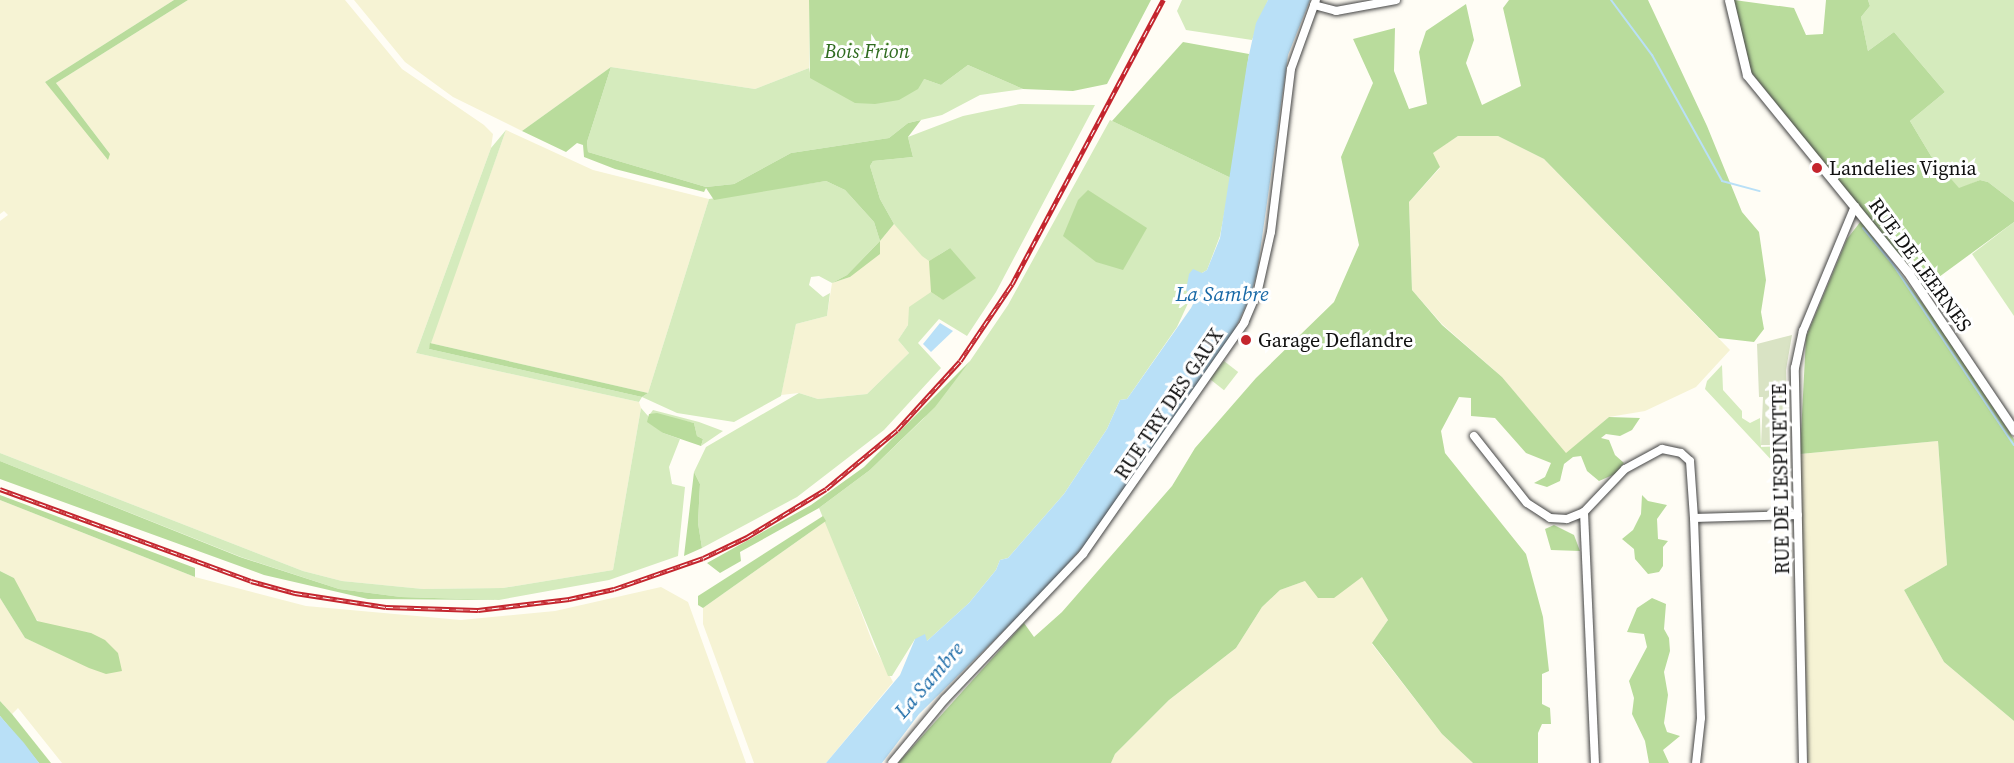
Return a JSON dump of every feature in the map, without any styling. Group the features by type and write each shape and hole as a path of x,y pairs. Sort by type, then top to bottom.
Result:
{"street":[{"path":"1315,2 1336,11 1396,0"},
{"name":"RUE DE LEERNES","path":"1729,0 1747,75 1906,271 2014,430"},
{"name":"RUE TRY DES GAUX","path":"892,763 945,699 1050,592 1114,512 1251,308 1271,232 1291,69 1315,2"},
{"name":"RUE DE L'ESPINETTE","path":"1803,763 1794,388 1798,352 1855,206"},
{"path":"1474,436 1535,510 1550,518 1567,519 1584,512 1625,469 1662,449 1681,453 1690,461 1695,518 1701,718 1696,763"},
{"path":"1584,512 1595,763"},
{"path":"1695,518 1798,515"}],"shaded area":[{"path":"0,0 174,0 45,82 110,154 56,83 188,0 345,0 402,69 484,125 493,134 491,148 416,353 639,402 641,408 613,570 503,588 423,589 342,581 303,571 0,453 0,221 8,215 4,211 0,214"},
{"path":"354,0 809,0 809,68 755,89 611,67 522,131 453,97 405,62"},
{"path":"506,130 593,170 709,199 648,393 430,343"},
{"path":"1458,136 1498,136 1544,159 1730,350 1696,387 1645,411 1609,417 1566,454 1502,377 1442,324 1412,290 1409,202 1440,168 1432,153"},
{"path":"894,224 912,240 976,278 908,325 898,340 909,353 867,394 818,399 799,393 781,395 796,324 827,316 832,283 850,277"},
{"path":"1938,441 1947,565 1904,590 1944,662 2014,721 2014,763 1808,763 1800,454"},
{"path":"0,500 195,577 306,606 461,620 555,611 661,587 688,602 746,763 62,763 18,708 12,714 0,701 0,598 25,638 56,652 91,633 42,625 29,612 14,578 0,571"},
{"path":"826,521 874,646 893,682 826,763 754,763 703,624 703,608"},
{"path":"1362,576 1388,620 1372,644 1442,734 1473,763 1111,763 1115,754 1169,700 1236,648 1262,607 1280,590 1305,581"}],"green space":[{"path":"174,0 188,0 56,83 110,154 108,160 45,82"},
{"name":"Bois Frion","path":"809,0 1151,0 1107,84 1073,91 1023,89 968,65 941,85 924,79 918,89 899,100 875,104 855,103 810,78"},
{"path":"1182,0 1268,0 1252,40 1186,30 1177,11"},
{"path":"1509,0 1648,0 1707,126 1742,212 1759,232 1766,280 1761,312 1764,329 1754,342 1719,338 1544,159 1498,136 1458,136 1433,153 1440,167 1409,202 1412,290 1442,325 1502,377 1566,453 1609,417 1640,418 1632,430 1620,436 1606,434 1601,438 1609,440 1615,455 1624,463 1615,474 1599,481 1587,471 1581,456 1573,457 1564,464 1560,481 1547,487 1534,483 1545,477 1551,463 1526,453 1495,418 1471,416 1471,398 1459,397 1441,431 1445,453 1526,554 1543,617 1549,671 1542,674 1542,704 1550,708 1551,724 1542,724 1538,733 1538,763 1473,763 1442,734 1372,643 1388,620 1362,577 1334,598 1318,598 1305,581 1280,590 1262,607 1236,648 1169,700 1115,754 1111,763 898,763 1024,623 1034,637 1062,612 1172,486 1195,448 1256,378 1334,302 1359,245 1341,157 1373,83 1353,39 1395,28 1394,71 1409,109 1427,104 1419,52 1426,31 1466,4 1474,40 1466,63 1482,105 1521,86 1503,8"},
{"path":"1734,0 1794,8 1806,35 1823,34 1826,0 1868,0 1870,6 1861,17 1868,51 1894,32 1945,92 1910,121 1931,156 1959,188 1980,180 1988,182 2014,202 2014,222 1924,288 1751,72"},
{"path":"1868,0 2014,0 2014,202 1988,182 1980,180 1959,189 1931,156 1910,121 1945,92 1894,32 1868,51 1861,17 1870,6"},
{"path":"1183,42 1249,54 1231,178 1112,121"},
{"path":"968,65 1023,89 980,95 942,115 908,123 889,138 791,153 734,184 706,187 588,152 587,142 611,67 755,89 809,68 811,78 924,79 941,85"},
{"path":"611,67 587,142 588,152 706,187 734,184 791,153 889,138 908,123 921,120 908,137 913,157 873,161 870,166 880,199 894,224 880,241 874,222 845,190 826,181 714,200 706,188 704,192 615,169 584,157 583,145 577,143 566,152 522,131"},
{"path":"1020,104 1095,105 996,292 967,336 939,319 918,343 941,368 884,430 797,497 702,548 698,523 700,484 694,472 706,447 799,393 818,399 867,394 909,353 898,340 908,325 909,307 931,292 943,300 950,248 929,261 922,256 894,224 880,199 870,166 873,161 913,157 908,137 963,116"},
{"path":"1110,120 1231,178 1220,236 1207,270 1202,273 1177,327 1127,399 1120,400 1107,429 1064,494 1008,558 1000,560 996,570 969,603 927,641 915,639 892,676 888,676 819,508 870,470 923,419 970,361 1008,305"},
{"path":"506,130 429,349 642,397 639,402 416,353 491,148"},
{"path":"826,181 845,190 874,222 880,241 847,275 832,283 819,276 811,277 809,285 823,297 830,293 827,316 796,324 781,396 734,422 677,413 642,397 648,393 709,199"},
{"path":"1088,190 1147,228 1123,270 1096,262 1063,236 1078,200"},
{"path":"1861,221 1933,317 2014,439 2014,721 1944,662 1904,590 1947,565 1938,441 1800,454 1806,337 1847,239"},
{"path":"2014,222 2014,316 1972,254"},
{"path":"880,241 880,254 850,277 832,283 847,275"},
{"path":"950,248 976,278 943,300 931,292 929,261"},
{"path":"1792,335 1786,370 1788,445 1761,445 1763,397 1759,397 1757,344"},
{"path":"430,343 648,393 642,397 429,349"},
{"path":"970,361 935,407 870,470 819,508 740,552 741,561 720,573 707,563 811,505 864,467"},
{"path":"1224,361 1238,372 1224,390 1210,379"},
{"path":"1722,365 1723,390 1742,411 1742,418 1750,423 1760,418 1761,447 1788,446 1790,480 1705,389 1707,381"},
{"path":"641,408 663,433 680,439 669,467 672,484 685,487 678,556 609,580 499,600 401,597 339,589 241,557 0,461 0,453 303,571 342,581 423,589 503,588 613,570"},
{"path":"653,410 723,431 701,446 703,439 697,436 694,423 650,414"},
{"path":"657,413 694,423 697,436 703,439 701,446 663,433 647,422 649,414"},
{"path":"0,461 240,557 339,589 401,597 499,600 368,599 264,575 0,479"},
{"path":"694,472 700,484 698,523 702,548 684,556"},
{"path":"0,495 195,568 195,577 0,500"},
{"path":"1642,495 1648,501 1667,505 1657,519 1658,539 1668,541 1663,547 1663,566 1659,572 1648,574 1635,559 1634,549 1622,539 1633,530 1641,514"},
{"path":"823,516 826,521 703,608 698,605 698,596"},
{"path":"1554,525 1574,535 1580,551 1551,550 1545,529"},
{"path":"0,571 14,578 37,621 91,633 105,640 118,653 122,671 106,674 25,638 0,598"},
{"path":"1652,598 1666,604 1664,629 1669,638 1670,651 1664,672 1668,695 1664,723 1667,732 1680,736 1663,750 1669,763 1649,763 1645,741 1632,714 1634,698 1629,681 1647,647 1644,634 1627,632 1637,608"},
{"path":"0,701 51,763 39,763 0,716"}],"water":[{"name":"La Sambre","path":"1268,0 1310,0 1288,55 1257,273 1250,297 1233,333 1087,542 1040,595 919,714 882,763 826,763 900,675 915,639 925,634 927,641 969,603 996,570 1000,560 1008,558 1064,494 1107,429 1120,400 1127,399 1191,308 1195,300 1186,290 1189,274 1193,269 1202,273 1207,270 1220,238 1247,64 1256,23"},
{"path":"940,323 953,331 931,352 923,344"},
{"path":"0,716 24,743 39,763 0,763"}],"waterway":[{"path":"1611,0 1652,55 1722,181 1760,191"},
{"path":"1863,228 1892,263 2014,445"}],"railway":[{"path":"0,489 251,581 295,593 386,607 478,610 569,599 614,589 703,558 747,537 826,489 897,430 960,361 1012,284 1163,0"}],"place":[{"name":"Landelies Vignia","path":"1817,168"},
{"name":"Garage Deflandre","path":"1246,340"}]}
